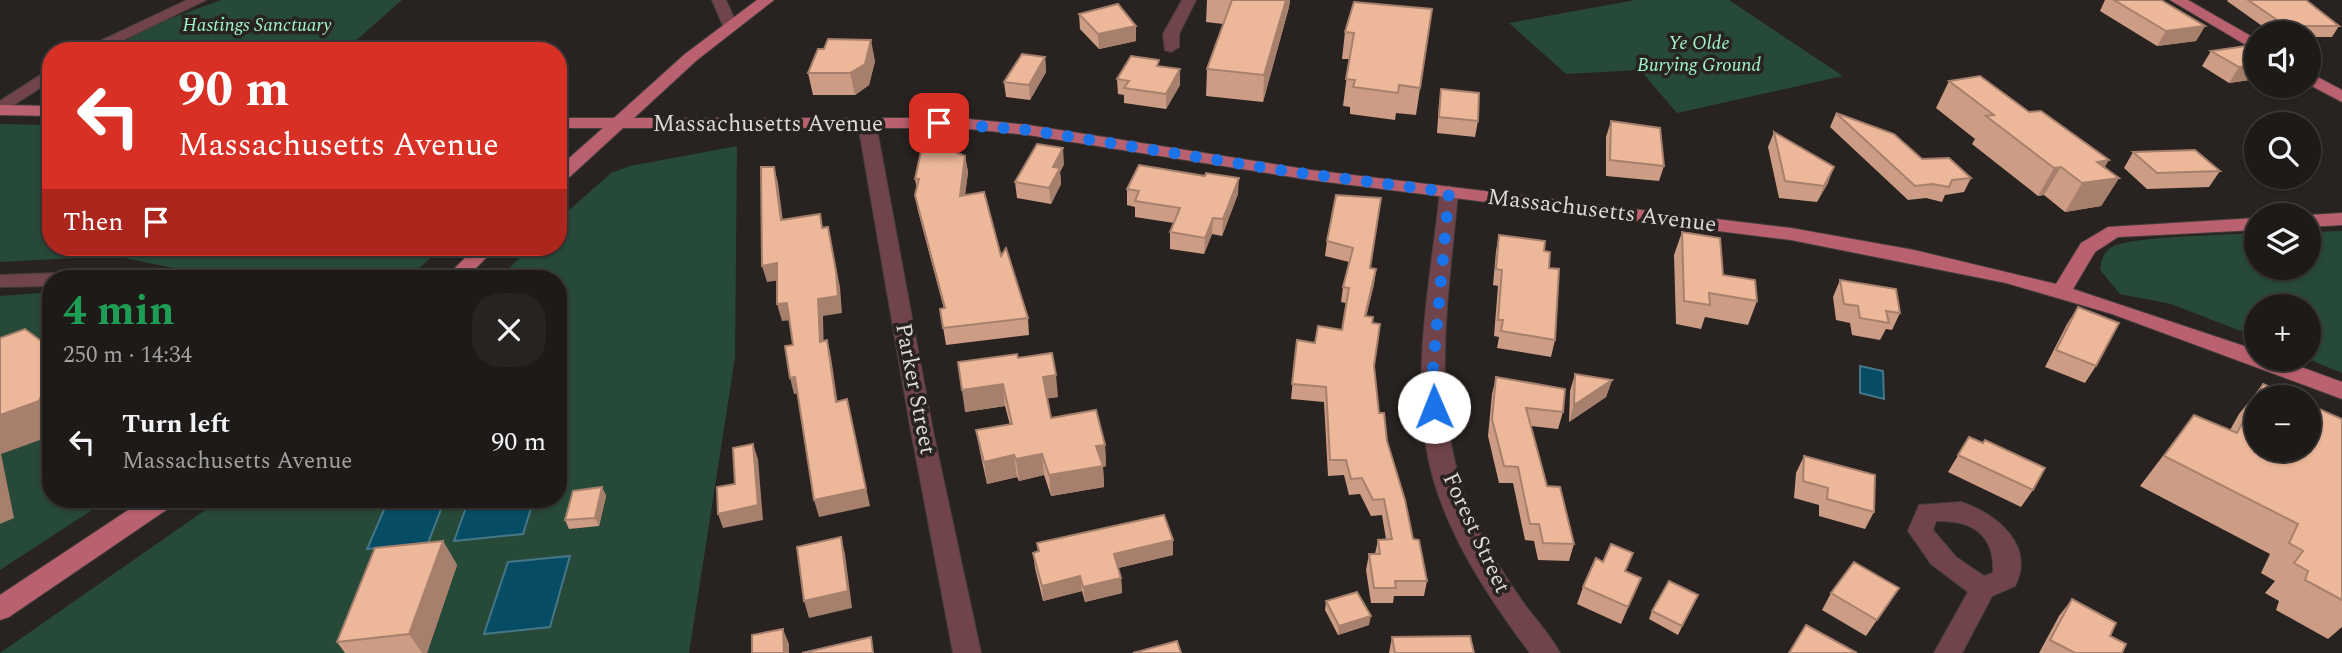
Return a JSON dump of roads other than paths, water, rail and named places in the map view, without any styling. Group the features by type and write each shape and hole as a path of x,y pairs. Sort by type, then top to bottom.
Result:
{"main road":[{"path":"567,170 730,25 767,0"},
{"path":"2177,0 2244,39"},
{"path":"2321,85 2342,97"},
{"path":"0,109 42,111"},
{"name":"Massachusetts Avenue","path":"567,123 959,123 1028,130 1300,173 1820,239 1950,263 2062,291 2172,326 2244,353"},
{"path":"2321,220 2342,219"},
{"path":"2062,291 2081,252 2096,239 2115,231 2244,225"},
{"path":"463,270 478,256"},
{"name":"Massachusetts Avenue","path":"2290,371 2342,391"},
{"path":"0,609 150,508"}],"street":[{"path":"107,42 200,0"},
{"path":"719,0 730,25"},
{"path":"1171,47 1171,34 1189,0"},
{"path":"0,109 42,79"},
{"name":"Parker Street","path":"867,124 922,431 967,653"},
{"name":"Forest Street","path":"1449,192 1433,368 1438,449 1452,495 1476,545 1501,592 1546,653"},
{"path":"0,281 42,280"},
{"path":"1948,653 1983,588"}],"water":[{"path":"1860,366 1883,371 1884,399 1860,393"},
{"path":"385,508 442,508 428,543 367,549"},
{"path":"466,508 531,508 523,534 454,541"},
{"path":"570,556 550,627 484,634 508,562"}],"park label":[{"name":"Hastings Sanctuary","path":"257,25"},
{"name":"Ye Olde Burying Ground","path":"1699,54"}]}
